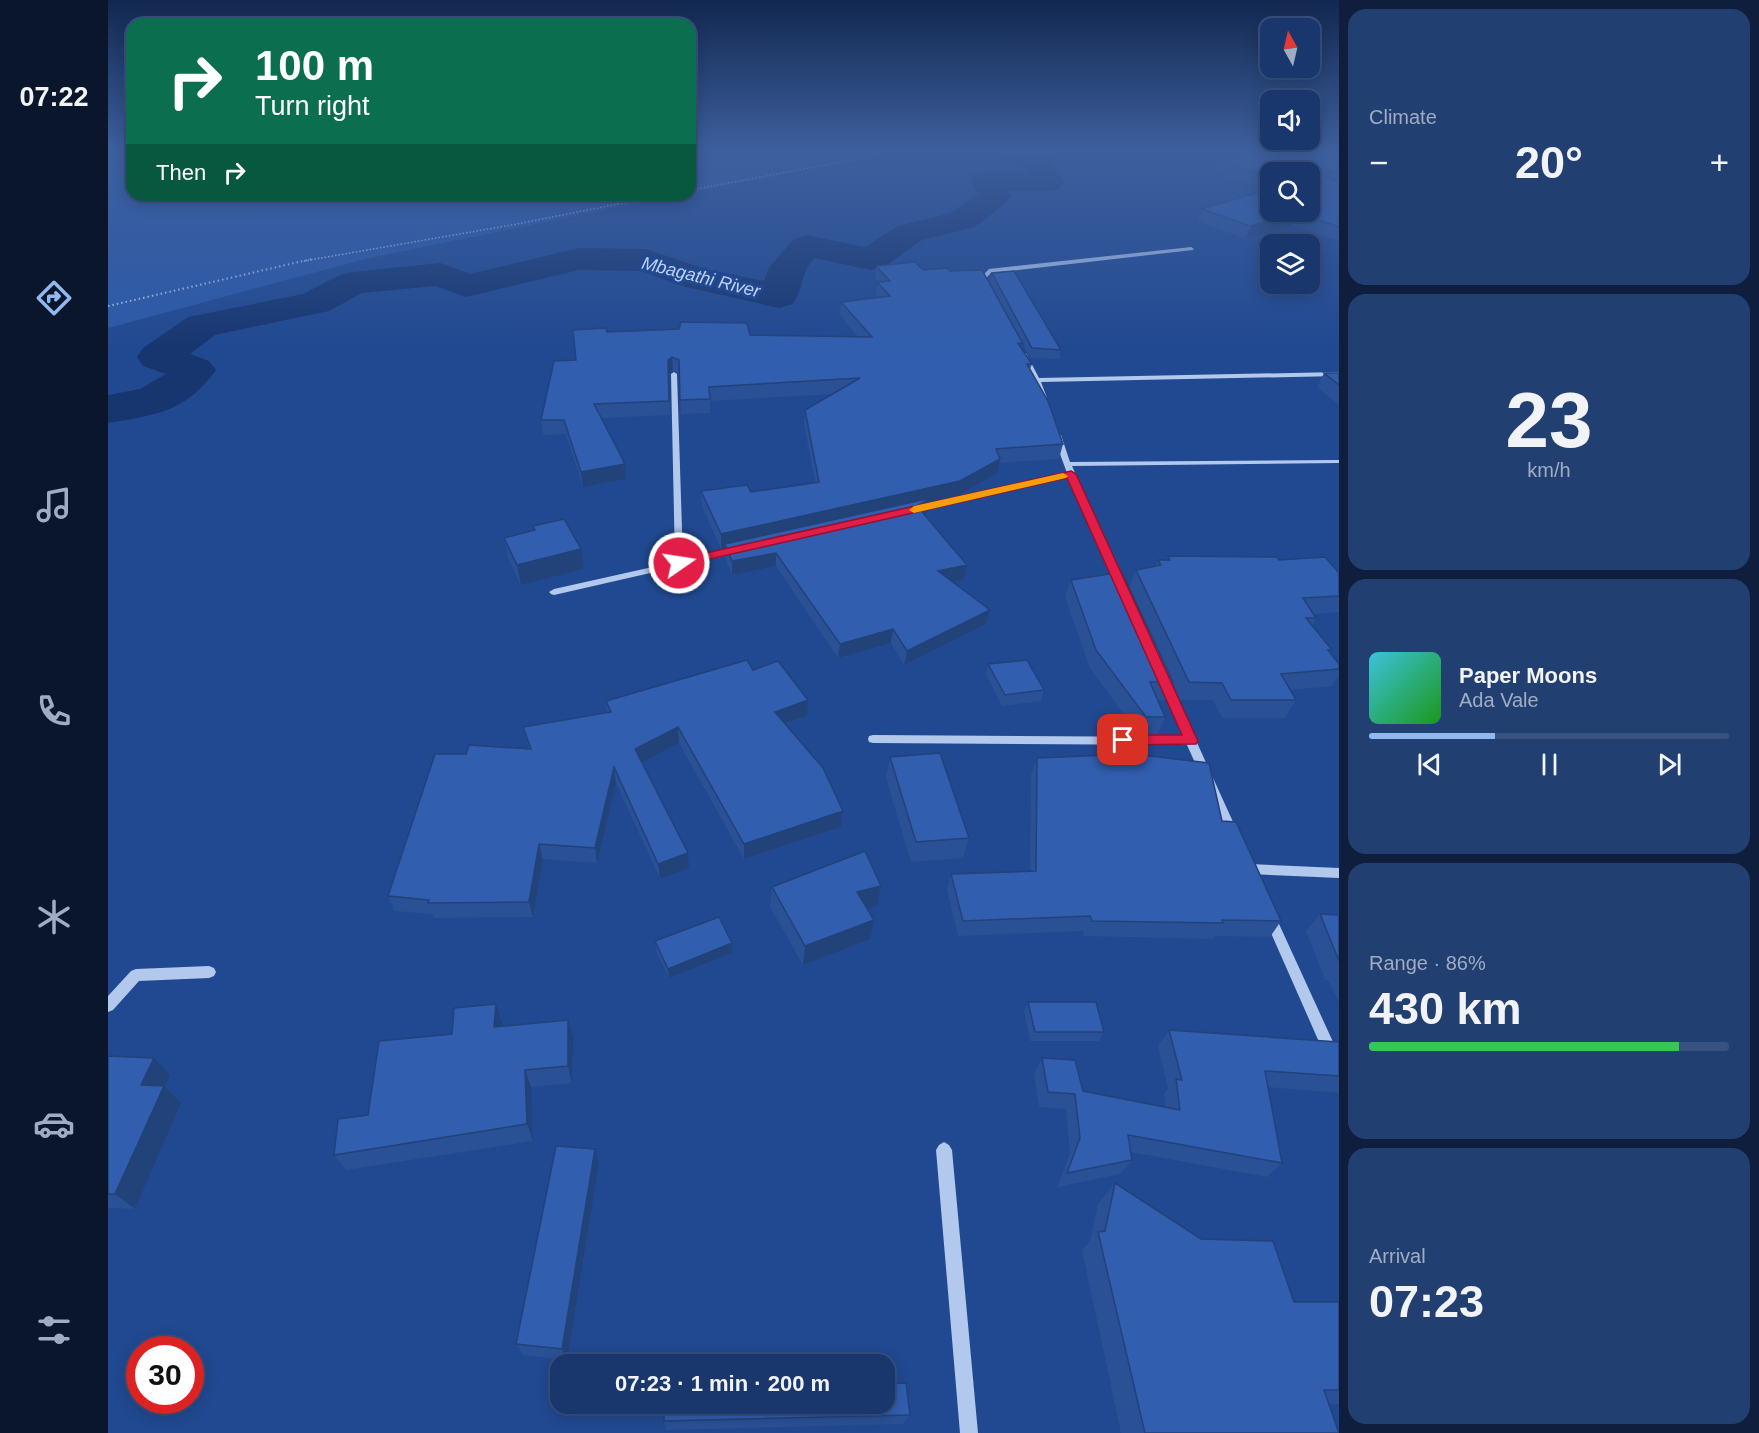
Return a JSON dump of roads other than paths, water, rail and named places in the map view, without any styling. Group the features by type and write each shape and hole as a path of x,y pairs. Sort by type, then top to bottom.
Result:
{"street":[{"path":"992,298 983,278 989,271 1191,249"},
{"path":"1021,349 1037,380 1049,412"},
{"path":"674,374 679,563"},
{"path":"1037,380 1339,374"},
{"path":"1053,422 1069,469 1124,591"},
{"path":"909,511 1069,469 1336,462"},
{"path":"554,592 748,547"},
{"path":"1157,666 1239,848"},
{"path":"873,739 1191,741"},
{"path":"1249,869 1339,873"},
{"path":"1267,910 1339,1071"},
{"path":"108,1006 136,975 209,972"},
{"path":"944,1150 969,1433"}],"waterway":[{"name":"Mbagathi River","path":"108,409 156,399 186,380 194,370 158,357 202,326 315,303 353,283 440,274 466,286 579,259 646,260 695,278 779,296 787,267 806,246 871,259 910,233 963,220 970,215"}]}
